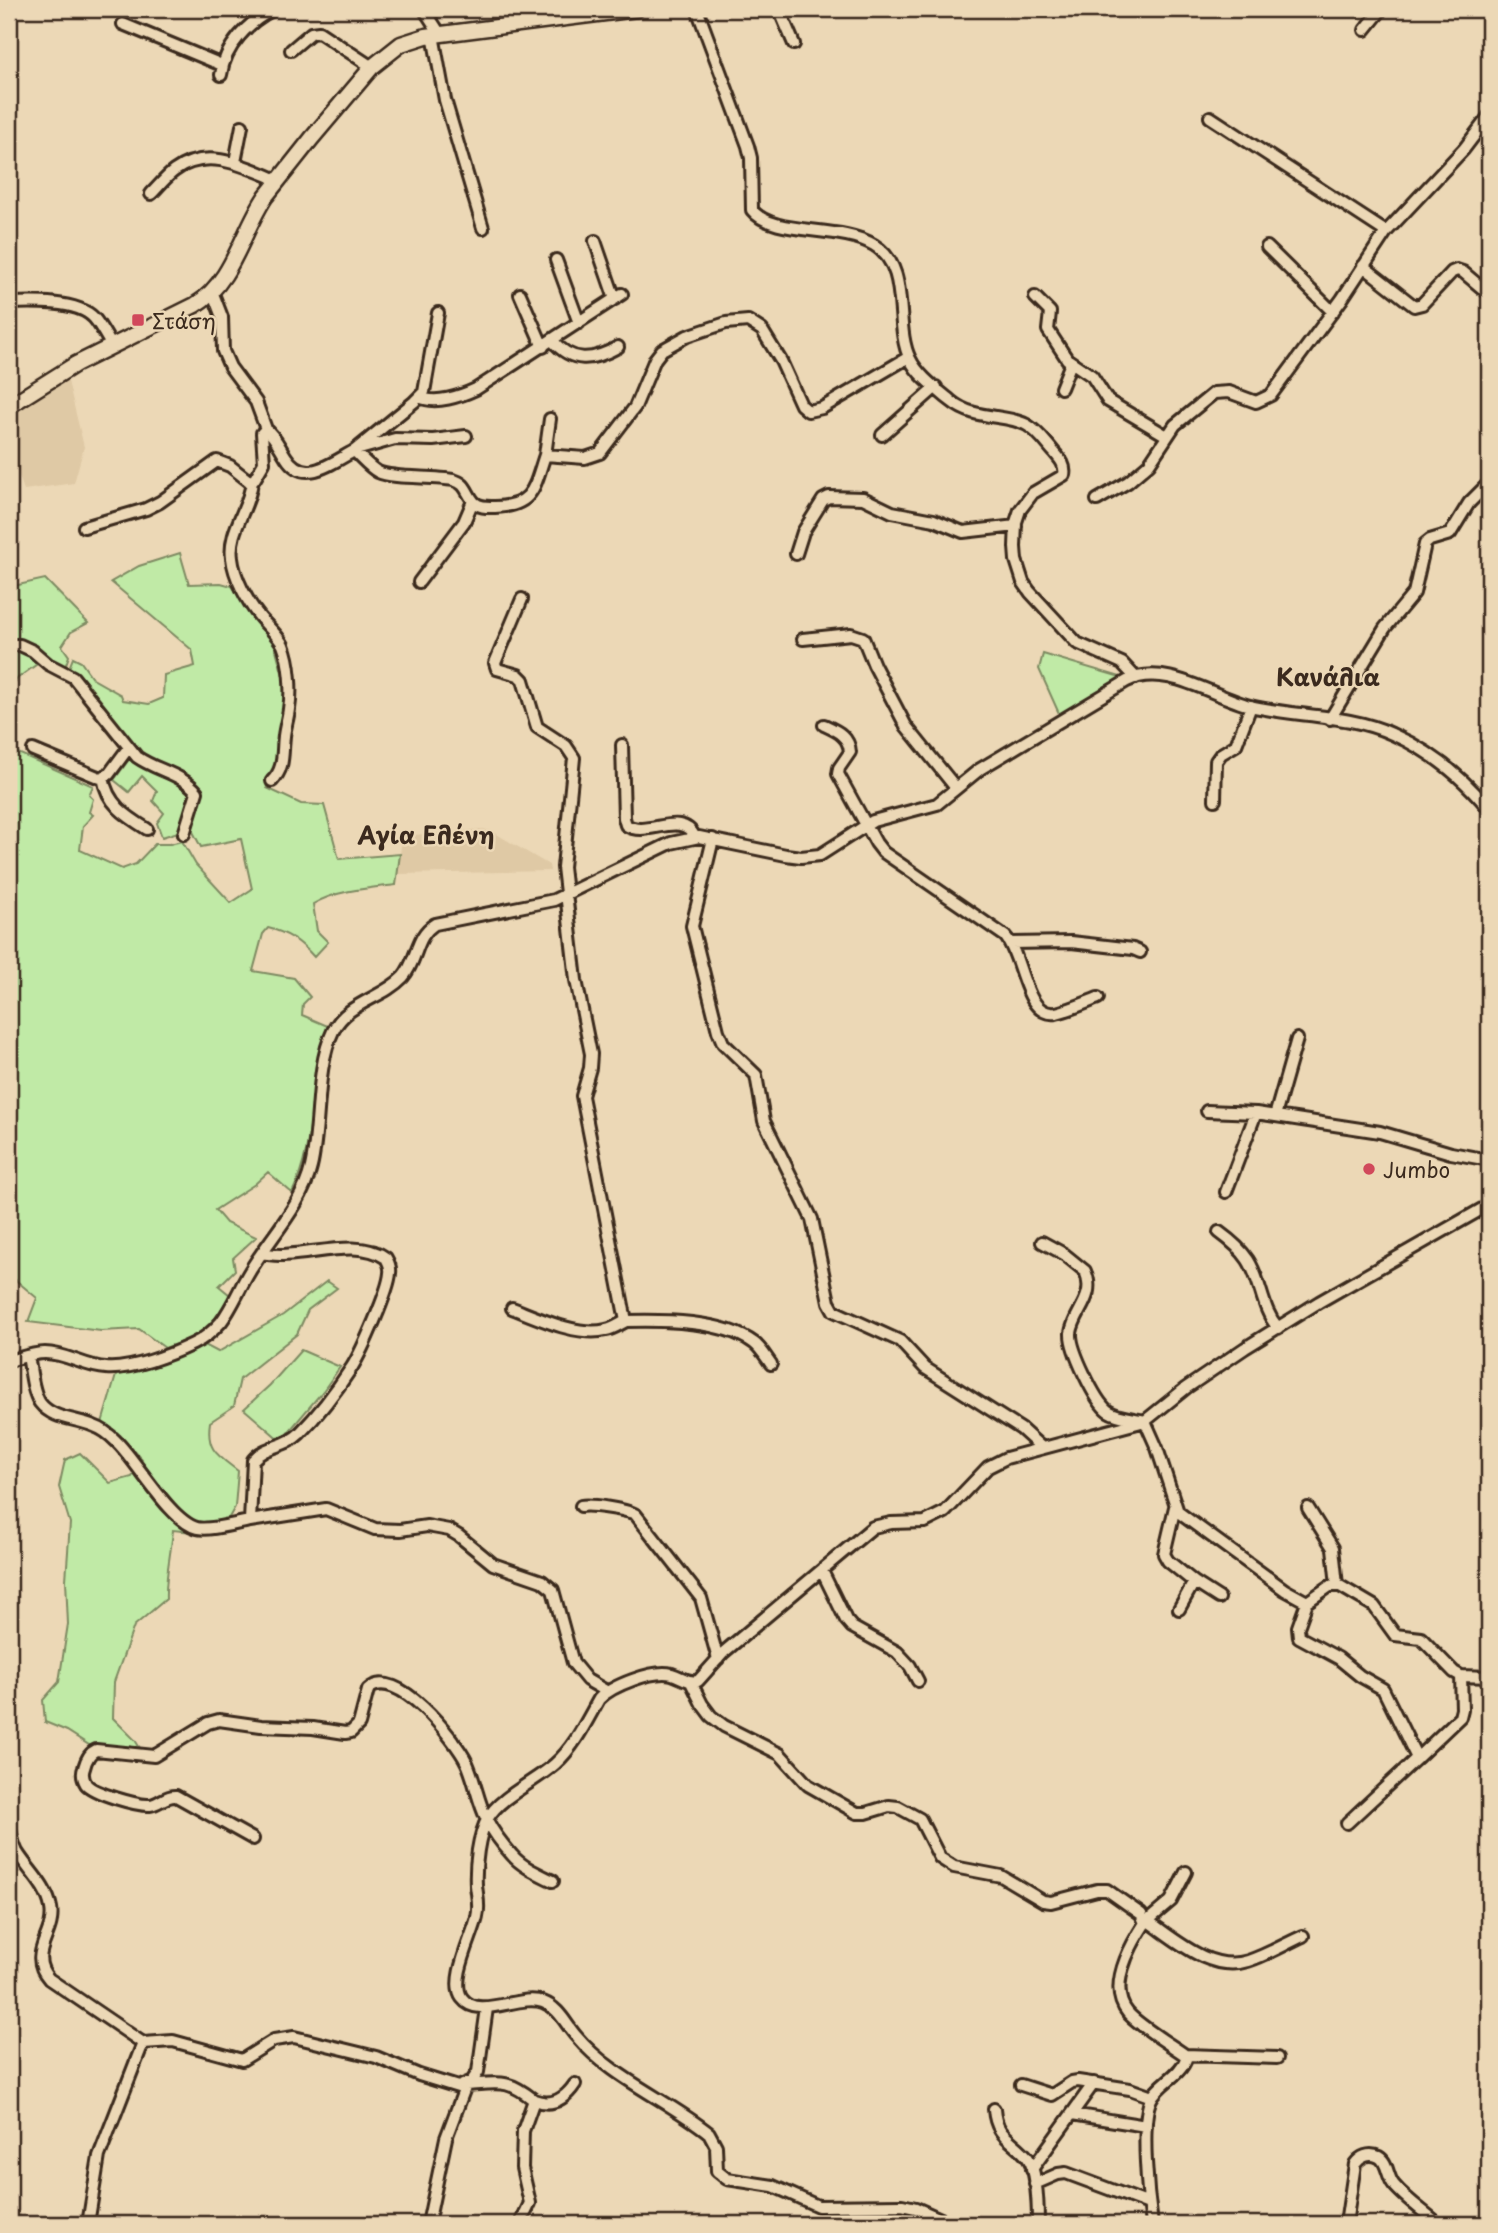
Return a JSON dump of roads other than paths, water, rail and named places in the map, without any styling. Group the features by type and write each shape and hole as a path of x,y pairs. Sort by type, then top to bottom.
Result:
{"main road":[{"path":"9,406 67,369 195,305 212,291 224,276 252,218 278,180 372,67 401,44 437,35 636,9"}],"street":[{"path":"123,24 222,70 225,57 243,32 270,9"},
{"path":"424,9 437,35 445,100 483,228"},
{"path":"698,9 748,146 751,158 752,210 763,221 840,232 873,244 889,261 896,281 909,357 916,368 952,402 965,409 987,417 1030,426 1062,462 1065,466 1064,475 1033,493 1020,510 1016,526 1016,560 1023,582 1077,643 1122,663 1136,678"},
{"path":"779,9 794,44"},
{"path":"1365,30 1382,9"},
{"path":"290,50 311,33 319,32 372,67"},
{"path":"1097,500 1144,469 1153,460 1178,421 1214,393 1228,392 1256,401 1271,394 1333,312 1386,232 1464,149 1489,116"},
{"path":"1210,117 1386,232"},
{"path":"235,162 242,125"},
{"path":"151,194 173,172 196,161 220,159 235,162 278,180"},
{"path":"420,397 436,399 467,393 619,297 595,241"},
{"path":"1267,247 1333,312"},
{"path":"556,260 579,323"},
{"path":"1363,266 1414,306 1422,304 1457,270 1489,294"},
{"path":"212,291 222,317 223,351 230,367 256,402 267,429 290,465 301,471 316,472 354,451 420,397 427,382 438,313"},
{"path":"520,294 548,343 565,353 594,358 618,346"},
{"path":"1035,297 1049,311 1048,330 1071,363 1092,376 1108,401 1167,436"},
{"path":"9,303 47,302 88,312 95,318 112,346"},
{"path":"545,455 585,458 600,453 638,401 658,355 679,339 720,324 744,321 758,326 781,361 802,407 808,411 822,408 909,357"},
{"path":"1062,388 1071,363"},
{"path":"882,435 936,387"},
{"path":"354,451 382,473 458,481 465,486 473,501 486,507 512,505 522,502 534,490 545,455 550,419"},
{"path":"267,429 262,433 264,463 252,481 251,494 233,536 231,552 246,595 258,615 276,635 285,653 289,711 281,767 279,774 272,780"},
{"path":"354,451 395,439 466,436"},
{"path":"84,527 146,509 217,461 225,462 252,481"},
{"path":"1330,719 1385,628 1414,593 1425,544 1450,534 1469,503 1489,483"},
{"path":"796,554 802,535 826,498 863,498 892,512 940,522 963,532 1016,526"},
{"path":"419,582 464,522 473,501"},
{"path":"522,598 495,663 497,669 523,680 537,727 566,746 572,753 574,763 563,848 576,980 591,1054 590,1068 583,1086 584,1109 626,1321"},
{"path":"803,639 851,634 863,638 906,726 956,788"},
{"path":"9,645 20,645 33,651 48,664 73,677 137,757 151,767 187,780 197,792 184,834"},
{"path":"9,1361 51,1354 84,1364 110,1368 151,1359 195,1343 223,1320 262,1253 298,1199 310,1172 325,1057 331,1034 340,1020 366,999 402,977 412,962 422,936 435,924 531,906 566,895 671,843 695,837 786,855 816,856 866,824 887,816 933,806 971,775 1013,748 1136,678 1149,674 1162,675 1251,706 1389,732 1457,774 1489,809"},
{"path":"1215,800 1216,761 1221,754 1236,745 1251,706"},
{"path":"824,725 841,733 848,742 850,752 838,774 876,843 883,852 1012,943 1031,998 1038,1008 1055,1013 1098,998"},
{"path":"622,745 626,825 637,829 683,825 691,829 695,837"},
{"path":"33,750 92,776 103,778 129,747"},
{"path":"103,778 106,794 110,799 128,817 147,829"},
{"path":"713,839 694,913 692,926 695,941 723,1043 756,1075 764,1121 812,1219 829,1302 834,1311 900,1340 925,1368 1021,1429 1042,1448"},
{"path":"1012,943 1071,942 1139,952"},
{"path":"1275,1116 1297,1039"},
{"path":"1207,1111 1256,1113 1380,1132 1451,1153 1489,1160"},
{"path":"1226,1192 1256,1113"},
{"path":"951,2224 916,2208 902,2205 818,2206 768,2184 722,2178 717,2172 715,2143 709,2133 616,2071 577,2037 556,2010 538,2000 520,2000 487,2008 464,2001 458,1986 468,1938 478,1915 477,1870 487,1820 501,1804 553,1766 566,1753 606,1692 659,1674 670,1674 691,1682 701,1679 718,1659 873,1527 891,1523 925,1522 945,1512 988,1467 1006,1458 1145,1421 1186,1388 1278,1328 1489,1205"},
{"path":"1220,1233 1248,1260 1268,1317 1278,1328"},
{"path":"1042,1242 1077,1263 1087,1276 1085,1303 1074,1324 1071,1338 1082,1368 1100,1403 1117,1415 1145,1421"},
{"path":"250,1521 253,1460 263,1451 283,1445 297,1436 343,1380 357,1358 390,1273 386,1258 374,1252 332,1249 279,1256 262,1253"},
{"path":"512,1308 558,1325 594,1332 611,1329 626,1321 699,1324 730,1332 754,1343 771,1364"},
{"path":"28,1356 37,1397 42,1405 54,1414 92,1424 109,1435 123,1448 157,1493 184,1520 200,1529 326,1509 375,1529 400,1530 427,1525 449,1531 460,1536 493,1564 542,1581 553,1590 573,1663 587,1680 606,1692"},
{"path":"1145,1421 1178,1512 1307,1602"},
{"path":"581,1506 626,1510 636,1515 701,1598 718,1659"},
{"path":"1175,1507 1164,1555 1168,1562 1219,1598"},
{"path":"1308,1508 1333,1548 1338,1585"},
{"path":"821,1571 852,1627 897,1652 908,1663 918,1681"},
{"path":"1179,1609 1194,1581"},
{"path":"1417,1758 1383,1689 1360,1676 1338,1658 1299,1637 1298,1627 1307,1602 1330,1586 1338,1585 1374,1606 1395,1635 1421,1638 1435,1654 1461,1675 1489,1677"},
{"path":"1348,1823 1460,1717 1461,1675"},
{"path":"691,1682 711,1716 724,1726 780,1754 808,1785 857,1813 888,1806 898,1807 919,1819 940,1858 954,1867 1001,1876 1043,1901 1051,1902 1107,1890 1141,1914 1147,1922 1186,1947 1212,1961 1226,1964 1246,1962 1303,1936"},
{"path":"253,1839 176,1796 167,1796 157,1803 140,1805 89,1787 83,1777 89,1755 96,1751 154,1756 208,1723 219,1720 345,1733 359,1724 368,1690 372,1685 382,1683 404,1693 437,1720 467,1762 487,1820 515,1859 553,1881"},
{"path":"9,1826 15,1849 46,1893 51,1906 50,1923 40,1959 44,1973 143,2043 173,2041 242,2060 274,2040 295,2038 376,2057 451,2086 510,2084 534,2100 547,2103 568,2095 575,2084"},
{"path":"1186,1872 1171,1901 1147,1922 1129,1948 1124,1962 1120,1999 1128,2014 1185,2055 1277,2058"},
{"path":"428,2224 446,2138 466,2085 476,2077 480,2067 487,2008"},
{"path":"88,2224 99,2156 143,2043"},
{"path":"1152,2224 1146,2126 1148,2105 1152,2097 1184,2066 1185,2055"},
{"path":"1021,2085 1052,2095 1075,2081 1130,2089 1152,2097"},
{"path":"1032,2169 1094,2083"},
{"path":"520,2224 530,2203 522,2168 523,2131 534,2100"},
{"path":"994,2109 998,2128 1003,2136 1027,2156 1032,2169 1038,2224"},
{"path":"1072,2114 1146,2126"},
{"path":"1346,2224 1355,2164 1359,2158 1371,2155 1377,2156 1385,2164 1393,2183 1436,2222"},
{"path":"1035,2184 1066,2173 1149,2204"}],"place":[{"name":"Στάση","path":"138,320"},
{"name":"Jumbo","path":"1369,1169"}],"district":[{"name":"Κανάλια","path":"1328,676"},
{"name":"Αγία Ελένη","path":"426,834"}]}
